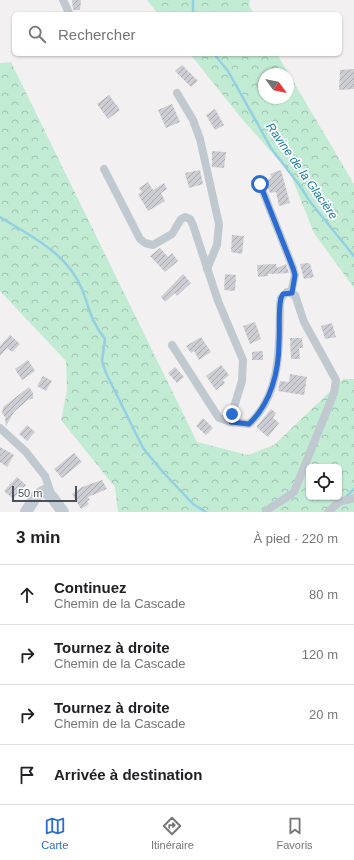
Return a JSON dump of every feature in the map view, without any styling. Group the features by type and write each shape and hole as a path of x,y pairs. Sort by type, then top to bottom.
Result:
{"main road":[{"path":"26,512 36,496 44,491 52,498 63,512"}],"street":[{"path":"63,0 69,12"},
{"path":"177,93 193,120 200,139 219,224 217,245 207,269"},
{"path":"104,169 140,239 144,243 152,245 172,234 181,219 185,217 190,219 218,301 244,360 242,381 231,422"},
{"path":"260,184 293,268 295,275 292,293"},
{"path":"172,345 219,418 231,422 249,424 257,416 269,396 274,381 278,358 281,298 283,294 292,293"},
{"path":"266,512 269,507 283,501 294,492 334,393 336,380 304,322 298,300 292,293"},
{"path":"0,428 26,452 45,476 52,498"},
{"path":"328,512 339,502 354,498"}],"green space":[{"path":"147,0 250,0 249,6 253,12 156,12"},
{"path":"192,56 278,56 285,68 258,68 258,104 294,104 294,83 354,184 354,288 314,233 290,173 242,119"},
{"path":"11,62 197,442 248,455 274,445 343,379 354,379 354,512 118,512 115,487 61,420 67,391 66,361 0,291 0,63"}],"building":[{"path":"72,0 81,0 80,10 73,10"},
{"path":"182,65 198,81 191,87 175,71"},
{"path":"354,69 354,89 339,90 340,70"},
{"path":"109,95 120,110 108,119 97,104"},
{"path":"172,104 180,122 166,128 158,110"},
{"path":"215,109 224,125 215,130 206,115"},
{"path":"212,151 226,152 224,168 212,167"},
{"path":"200,170 203,184 189,188 185,173"},
{"path":"281,170 290,203 279,206 276,192 270,193 265,180 272,178 270,174"},
{"path":"148,182 153,190 164,183 167,189 161,193 165,201 148,211 138,194 142,192 139,188"},
{"path":"232,235 244,236 242,254 231,252"},
{"path":"160,248 168,257 172,253 178,261 165,272 150,256"},
{"path":"276,264 277,268 286,264 289,273 268,274 268,276 258,277 257,265"},
{"path":"300,264 310,264 314,277 304,279"},
{"path":"183,274 191,283 177,296 175,293 165,302 161,297"},
{"path":"225,274 236,275 235,291 224,290"},
{"path":"255,322 261,339 250,344 243,326"},
{"path":"332,323 336,337 325,339 321,326"},
{"path":"10,335 20,344 12,352 7,348 0,356 0,346"},
{"path":"201,337 211,352 199,360 194,351 191,353 186,346"},
{"path":"290,338 302,338 303,348 299,348 300,359 291,359"},
{"path":"263,351 263,360 252,360 252,352"},
{"path":"28,360 35,371 22,380 15,369"},
{"path":"221,365 229,375 223,380 225,383 216,390 206,376"},
{"path":"175,367 184,377 177,383 168,373"},
{"path":"290,374 307,377 304,395 278,391 280,381 289,382"},
{"path":"43,376 52,381 46,391 37,386"},
{"path":"29,387 33,393 33,399 29,399 14,412 6,426 5,417 2,413 3,407"},
{"path":"271,409 276,413 273,418 279,423 268,437 257,428 257,426"},
{"path":"203,418 213,428 206,435 196,426"},
{"path":"27,425 35,432 27,441 19,434"},
{"path":"0,447 14,455 7,467 0,462"},
{"path":"74,453 82,462 62,478 54,469"},
{"path":"17,477 26,485 13,499 4,491"},
{"path":"102,480 107,489 88,497 90,500 87,501 89,504 81,509 72,494 82,487"}],"waterway":[{"name":"Ravine de la Glacière","path":"193,0 193,12"},
{"name":"Ravine de la Glacière","path":"216,56 228,71 271,148 311,203 354,256"},
{"path":"0,217 47,247 67,265 75,276 82,289 93,320 105,339 102,361 106,373 143,448 193,504 206,512"},
{"path":"345,498 354,489"}],"route":[{"path":"232,414 231,422 249,424 257,416 269,396 274,381 278,358 281,298 283,294 287,292 292,293 295,275 260,184"}]}
